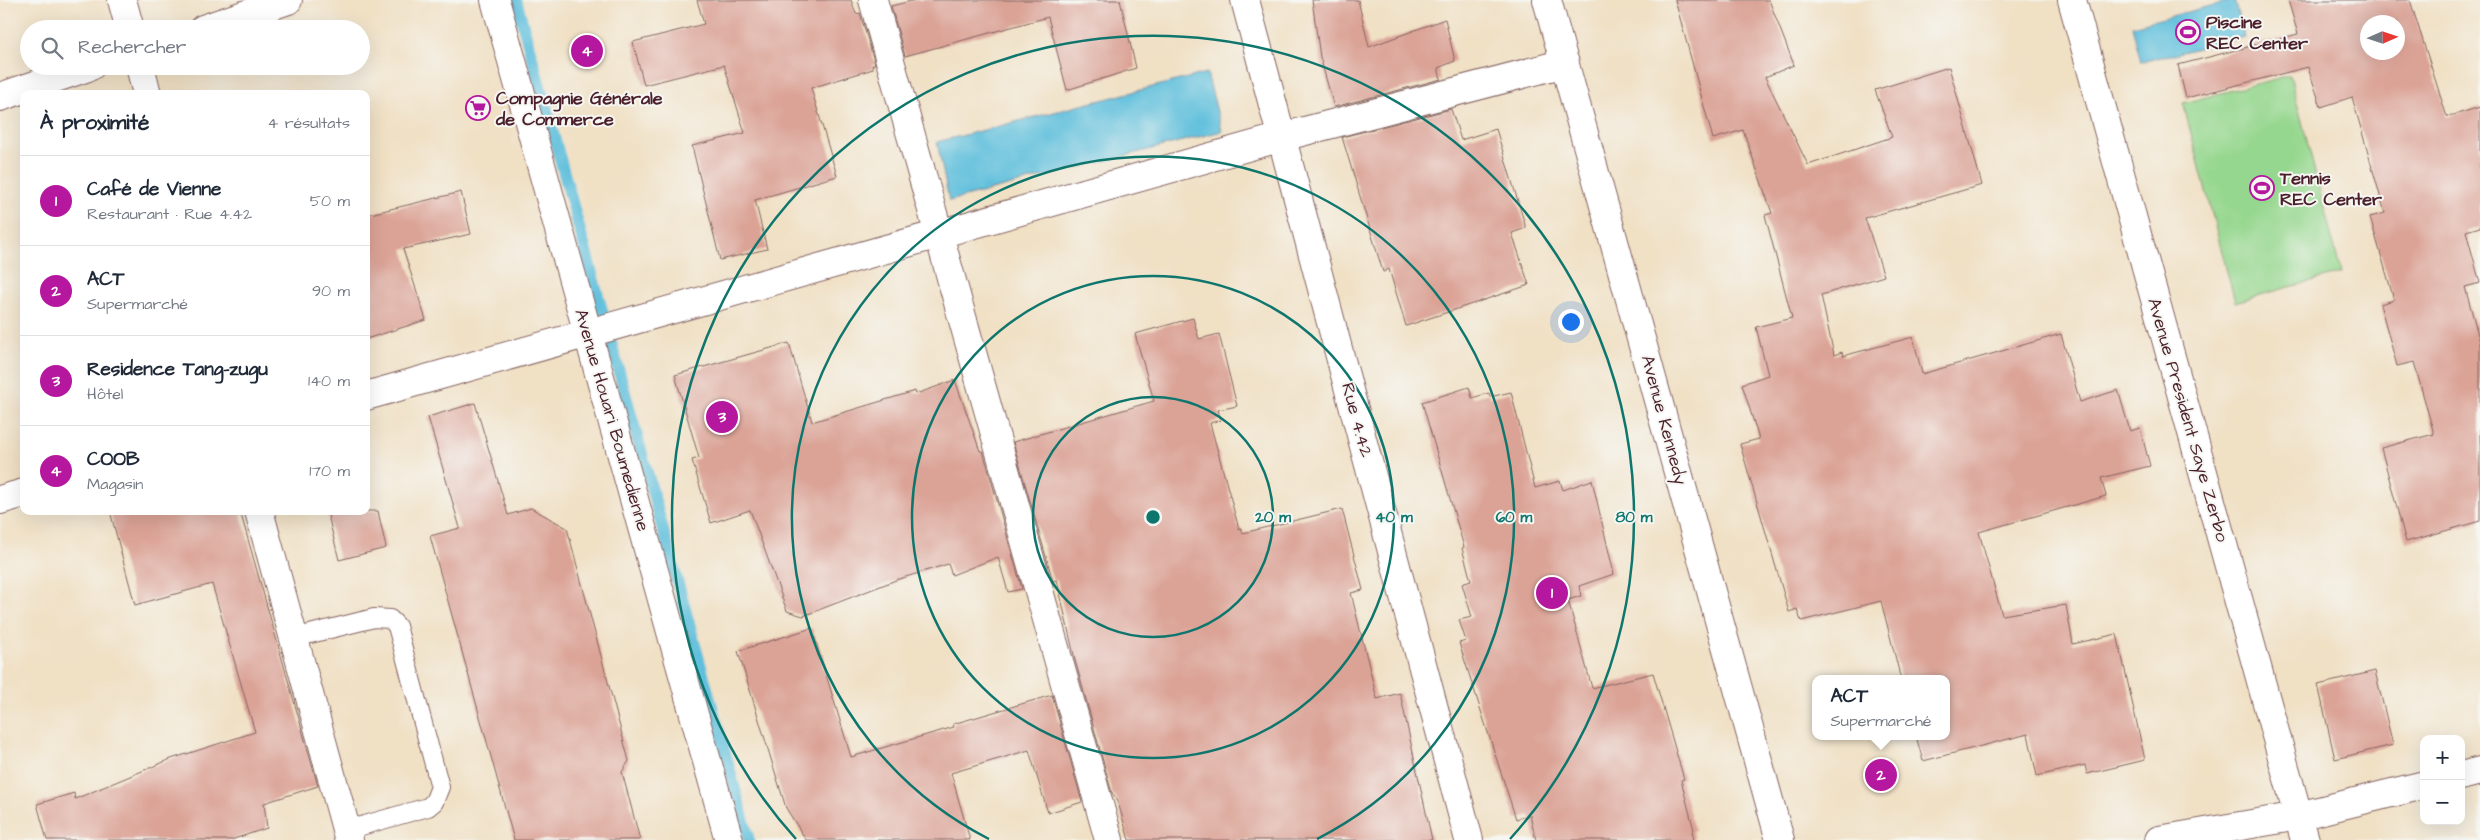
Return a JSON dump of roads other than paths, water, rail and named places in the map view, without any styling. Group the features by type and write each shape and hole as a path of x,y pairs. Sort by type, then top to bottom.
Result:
{"street":[{"path":"122,0 128,20"},
{"path":"229,20 288,0"},
{"name":"Avenue Houari Boumedienne","path":"495,0 729,840"},
{"path":"874,0 1109,840"},
{"name":"Rue 4.42","path":"1245,0 1469,840"},
{"name":"Avenue Kennedy","path":"1548,0 1780,840"},
{"name":"Avenue President Saye Zerbo","path":"2072,0 2302,828"},
{"path":"370,395 1282,137 1566,63"},
{"path":"21,90 65,75"},
{"path":"142,75 146,90"},
{"path":"0,97 20,90"},
{"path":"0,500 20,494"},
{"path":"260,515 348,835"},
{"path":"2465,775 2480,771"},
{"path":"2158,840 2302,828 2420,786"}],"lane":[{"path":"294,638 374,618 390,619 397,626 440,787 434,802 428,808 348,835"}],"water":[{"name":"Piscine REC Center","path":"2234,0 2244,37 2141,62 2132,26"},
{"path":"1207,73 1222,131 949,201 937,142"}],"waterway":[{"path":"516,0 749,840"}],"place":[{"name":"Piscine REC Center","path":"2188,32"},
{"name":"COOB","path":"587,51"},
{"name":"Compagnie Générale de Commerce","path":"478,108"},
{"name":"Tennis REC Center","path":"2262,188"},
{"name":"Residence Tang-zugu","path":"722,417"},
{"name":"Café de Vienne","path":"1552,593"},
{"name":"ACT","path":"1881,775"}]}
